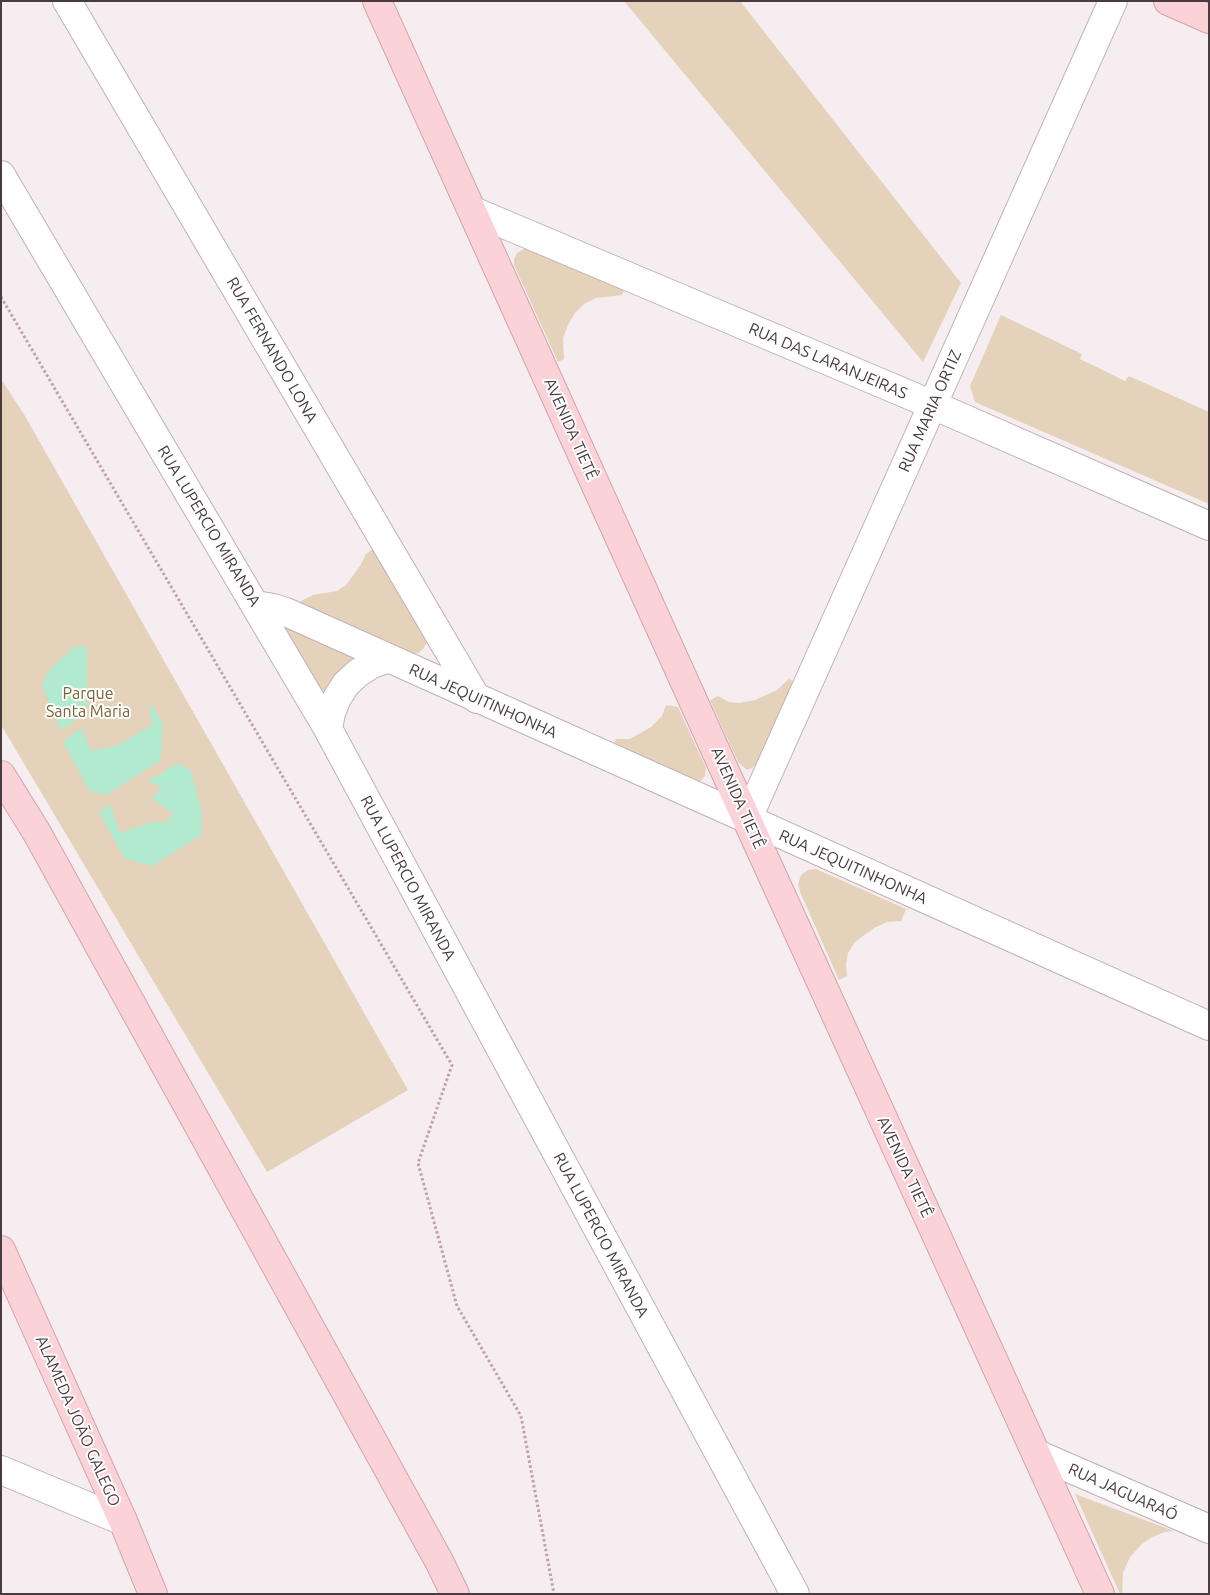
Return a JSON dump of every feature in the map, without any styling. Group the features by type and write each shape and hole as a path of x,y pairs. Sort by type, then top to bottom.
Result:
{"street":[{"name":"RUA FERNANDO LONA","path":"67,1 477,699"},
{"name":"AVENIDA TIETÊ","path":"377,1 747,820 1100,1594"},
{"name":"RUA MARIA ORTIZ","path":"747,820 1113,1"},
{"path":"1168,1 1209,19"},
{"name":"RUA LUPERCIO MIRANDA","path":"1,174 328,729 795,1594"},
{"name":"RUA DAS LARANJEIRAS","path":"473,211 933,405 1209,526"},
{"name":"RUA JEQUITINHONHA","path":"256,605 286,612 387,659 1209,1026"},
{"path":"328,729 331,713 337,698 346,684 372,664 387,659"},
{"path":"1,775 37,833 439,1561 455,1594"},
{"name":"ALAMEDA JOÃO GALEGO","path":"1,1250 123,1521 153,1594"},
{"name":"RUA JAGUARAÓ","path":"1037,1454 1209,1529"},
{"path":"1,1470 123,1521"}],"path":[{"path":"1,297 452,1065 418,1163 457,1306 521,1416 554,1594"}],"green space":[{"path":"624,1 740,1 961,283 923,362"},
{"path":"524,249 531,249 625,288 622,295 596,298 584,304 575,313 563,338 564,359 558,362 514,265 517,253"},
{"path":"1001,315 1082,354 1080,359 1125,381 1129,376 1209,412 1209,504 975,402 970,386"},
{"name":"Parque Santa Maria","path":"1,379 25,416 408,1090 267,1172 1,725"},
{"path":"374,548 426,636 427,643 418,653 413,654 297,603 313,595 337,591 346,585 366,554"},
{"path":"283,625 357,658 327,700 281,627"},
{"path":"789,679 796,683 758,763 747,770 738,762 710,700 718,696 729,702 739,703 755,700 777,690"},
{"path":"666,705 678,707 706,768 705,776 700,782 696,783 613,747 616,739 630,739 651,727 662,716"},
{"path":"816,869 906,909 901,921 887,922 874,928 855,942 848,953 846,964 847,976 839,980 798,884 801,875 808,870"},
{"path":"1075,1494 1174,1531 1152,1537 1142,1544 1130,1557 1123,1573 1122,1594 1120,1594"}],"shaded area":[{"path":"75,646 87,647 87,713 61,730 42,686 48,671"},
{"path":"149,701 163,723 160,761 106,795 90,792 63,742 81,728 91,751 118,745 152,725"},
{"path":"178,763 191,771 202,812 201,835 152,866 124,858 99,812 110,804 120,833 155,821 166,823 173,813 152,799 162,787 147,782"}]}
